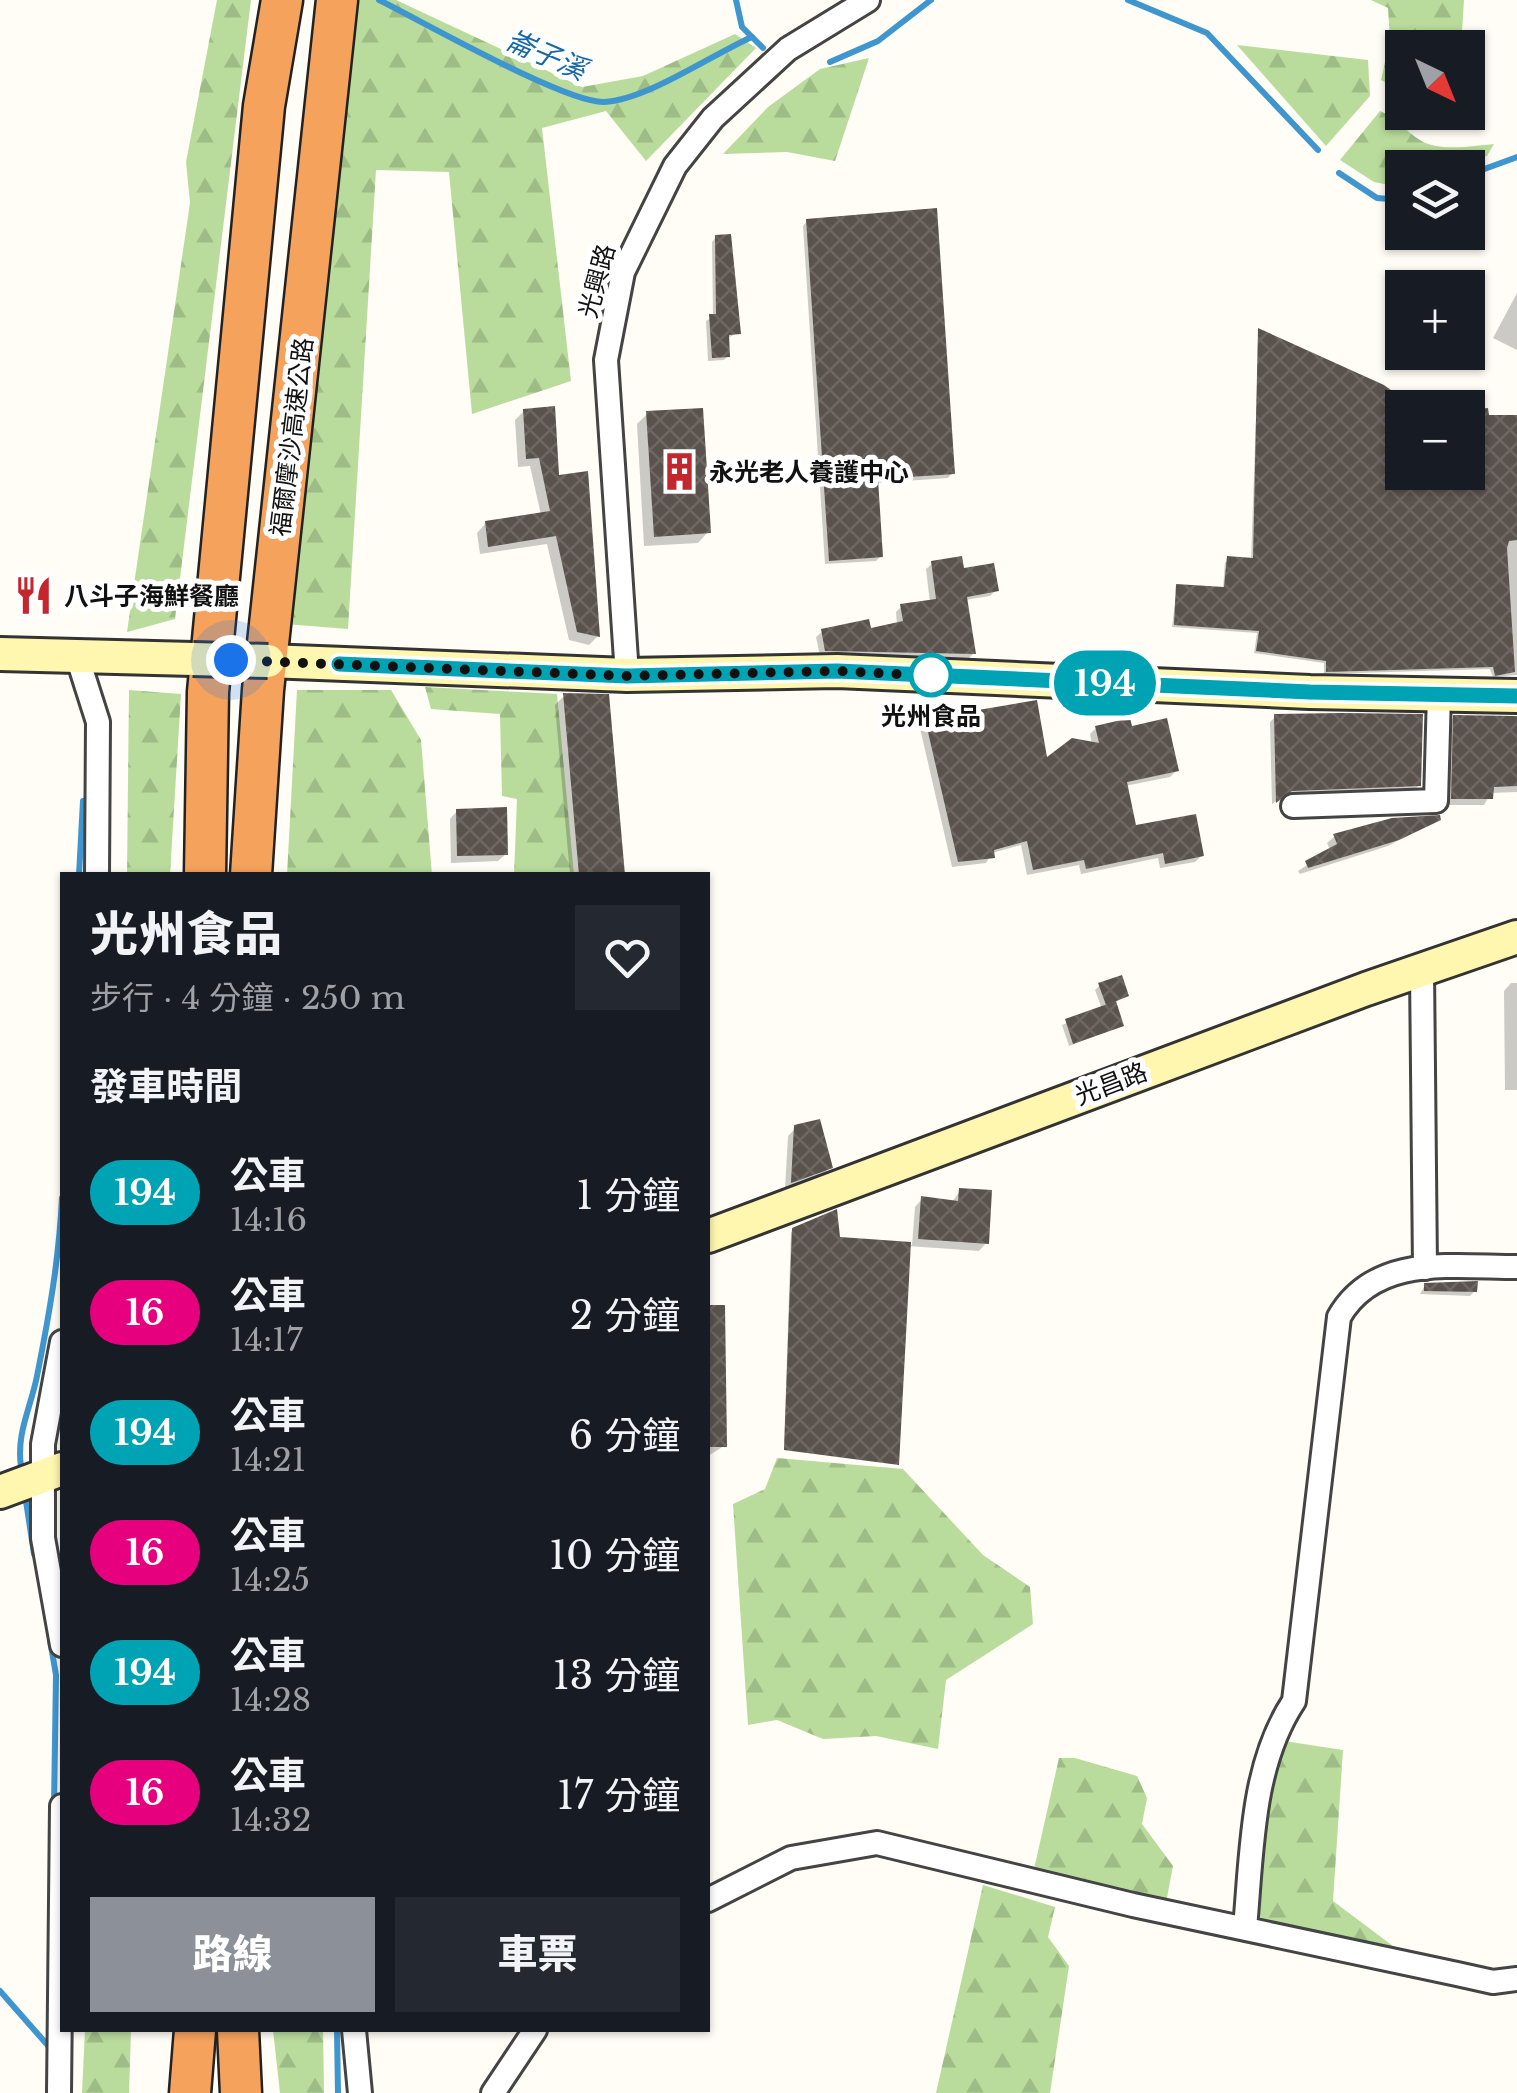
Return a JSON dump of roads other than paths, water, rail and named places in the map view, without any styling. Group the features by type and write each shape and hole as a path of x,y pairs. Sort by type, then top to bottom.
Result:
{"highway":[{"path":"205,872 208,692 264,106 282,0"},
{"name":"福爾摩沙高速公路","path":"251,872 263,690 338,0"},
{"path":"190,2093 198,2032"},
{"path":"198,2032 204,2093"},
{"path":"238,2032 241,2093"}],"street":[{"name":"光興路","path":"627,676 606,360 622,272 675,166 713,118 788,49 868,0"},
{"path":"0,654 627,676 837,671 1517,696"},
{"path":"78,656 98,722 96,872"},
{"path":"1293,806 1436,802 1439,694"},
{"name":"光昌路","path":"710,1235 1517,938"},
{"path":"1422,970 1425,1268"},
{"path":"1245,1928 1257,1808 1273,1733 1294,1702 1338,1317 1352,1294 1402,1268 1517,1267"},
{"path":"60,1353 44,1444 53,1473 43,1538 60,1634"},
{"path":"0,1492 53,1473"},
{"path":"710,1899 791,1858 877,1843 1494,1982 1517,1980"},
{"path":"59,2093 60,1997"},
{"path":"354,2032 360,2093"},
{"path":"493,2093 534,2032"}],"waterway":[{"name":"崙子溪","path":"379,0 527,76 585,99 604,102 640,94 752,37"},
{"name":"崙子溪","path":"736,0 742,27 763,48"},
{"path":"830,62 878,41 931,0"},
{"path":"1128,0 1207,33 1318,150"},
{"path":"1485,169 1517,157"},
{"path":"1339,173 1377,198 1385,199"},
{"path":"79,872 83,801"},
{"path":"21,1466 22,1432 37,1376 60,1228"},
{"path":"26,1501 34,1554"},
{"path":"50,1640 56,1675 54,1807"},
{"path":"0,1991 51,2049"},
{"path":"337,2032 338,2093"}],"place":[{"name":"永光老人養護中心","path":"679,472"},
{"name":"八斗子海鮮餐廳","path":"34,596"},
{"name":"光州食品","path":"931,675"}]}
